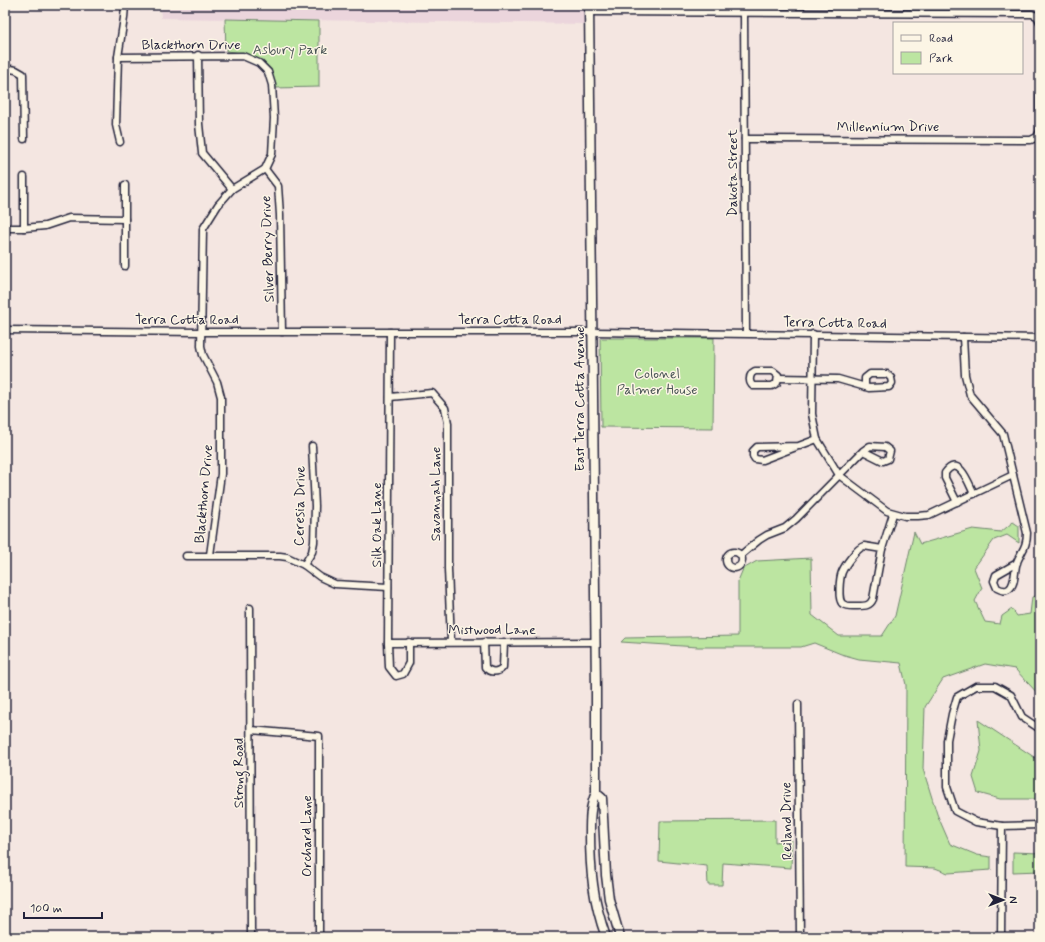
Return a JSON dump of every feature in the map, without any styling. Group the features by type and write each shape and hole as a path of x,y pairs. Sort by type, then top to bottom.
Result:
{"main road":[{"name":"East Terra Cotta Avenue","path":"589,9 596,793 592,800 590,860 594,891 601,924 606,937"},
{"name":"East Terra Cotta Avenue","path":"596,793 602,798 606,874 609,899 620,937"},
{"path":"599,937 601,924"}],"street":[{"path":"120,142 116,125 118,57 125,5"},
{"path":"589,9 744,13 1032,14 1037,16 1040,22"},
{"name":"Dakota Street","path":"744,13 746,333"},
{"path":"198,55 199,124 202,153 232,189"},
{"name":"Blackthorn Drive","path":"118,57 198,55 243,56 259,63 268,72 272,85 274,102 274,136 272,154 265,170 232,189 218,205 203,228 201,346 203,355 217,382 221,397 220,474 210,556"},
{"path":"5,68 16,70 23,74 24,139"},
{"name":"Millennium Drive","path":"745,139 1031,140 1037,137 1040,131 1040,94"},
{"name":"Silver Berry Drive","path":"265,170 278,186 280,215 282,332"},
{"path":"24,177 24,228"},
{"path":"125,185 125,266"},
{"path":"5,228 45,226 69,218 125,219"},
{"name":"Terra Cotta Road","path":"5,330 201,332 746,333 1040,338"},
{"name":"Silk Oak Lane","path":"390,332 388,643 389,667 396,676 403,674 409,663 409,642"},
{"path":"813,334 812,414 817,439 839,475 876,504 893,514 923,516 935,513 1013,475"},
{"path":"963,337 965,375 970,395 1003,434 1027,533 1025,549 1016,563 1011,587 1005,590 997,588 994,583 996,575 1016,563"},
{"path":"755,371 773,371 778,375 778,378 777,383 772,386 755,387 750,381 751,374 755,371"},
{"path":"778,378 838,379 865,387"},
{"name":"Savannah Lane","path":"390,397 432,393 445,408 448,423 448,569 451,642"},
{"path":"800,446 757,447 753,451 753,456 756,460 762,460 800,446 817,439"},
{"name":"Ceresia Drive","path":"304,565 312,552 314,542 315,506 312,446"},
{"path":"741,555 767,535 785,528 796,519 863,451"},
{"path":"957,502 945,478 946,473 950,468 956,466 961,469 974,494"},
{"path":"882,549 866,546 858,548 841,574 839,598 842,604 846,606 865,606 872,601 882,549 893,514"},
{"path":"186,556 274,555 287,557 304,565 320,578 335,584 388,587"},
{"name":"Strong Road","path":"250,608 251,937"},
{"path":"484,642 485,667 490,672 494,672 498,671 503,666 504,642"},
{"name":"Mistwood Lane","path":"388,643 595,642"},
{"path":"1040,729 1022,717 1011,695 995,686 976,686 957,697 947,740 947,787 955,811 976,822 1002,826 1040,825"},
{"name":"Reiland Drive","path":"798,704 800,937"},
{"name":"Orchard Lane","path":"251,730 319,736 320,937"},
{"path":"1001,937 1002,826"}],"shaded area":[{"path":"160,5 584,5 584,24 161,18"},
{"path":"595,5 824,5 824,6 595,7"}],"green space":[{"name":"Asbury Park","path":"225,19 319,21 319,87 275,88 265,69 258,60 245,54 226,51"},
{"name":"Colonel Palmer House","path":"600,338 714,338 713,428 601,427"},
{"path":"1013,522 1019,526 1019,543 1007,535 994,540 974,568 982,588 975,601 985,622 1000,624 1002,616 1012,609 1017,616 1030,614 1032,597 1040,595 1040,696 1015,669 985,664 943,679 925,707 923,769 937,814 950,844 977,855 991,857 991,870 948,873 935,868 905,867 906,685 901,663 859,659 841,654 814,643 801,647 698,647 621,642 625,638 738,636 738,581 743,569 757,561 811,558 812,615 839,636 882,636 895,616 914,532 920,544 973,529 1001,532"},
{"path":"978,720 1040,761 1040,799 1000,799 978,793 973,777 981,751"},
{"path":"775,820 775,842 792,840 791,868 723,863 722,885 708,885 707,866 659,861 660,821"},
{"path":"1013,852 1040,853 1040,871 1013,872"}]}
